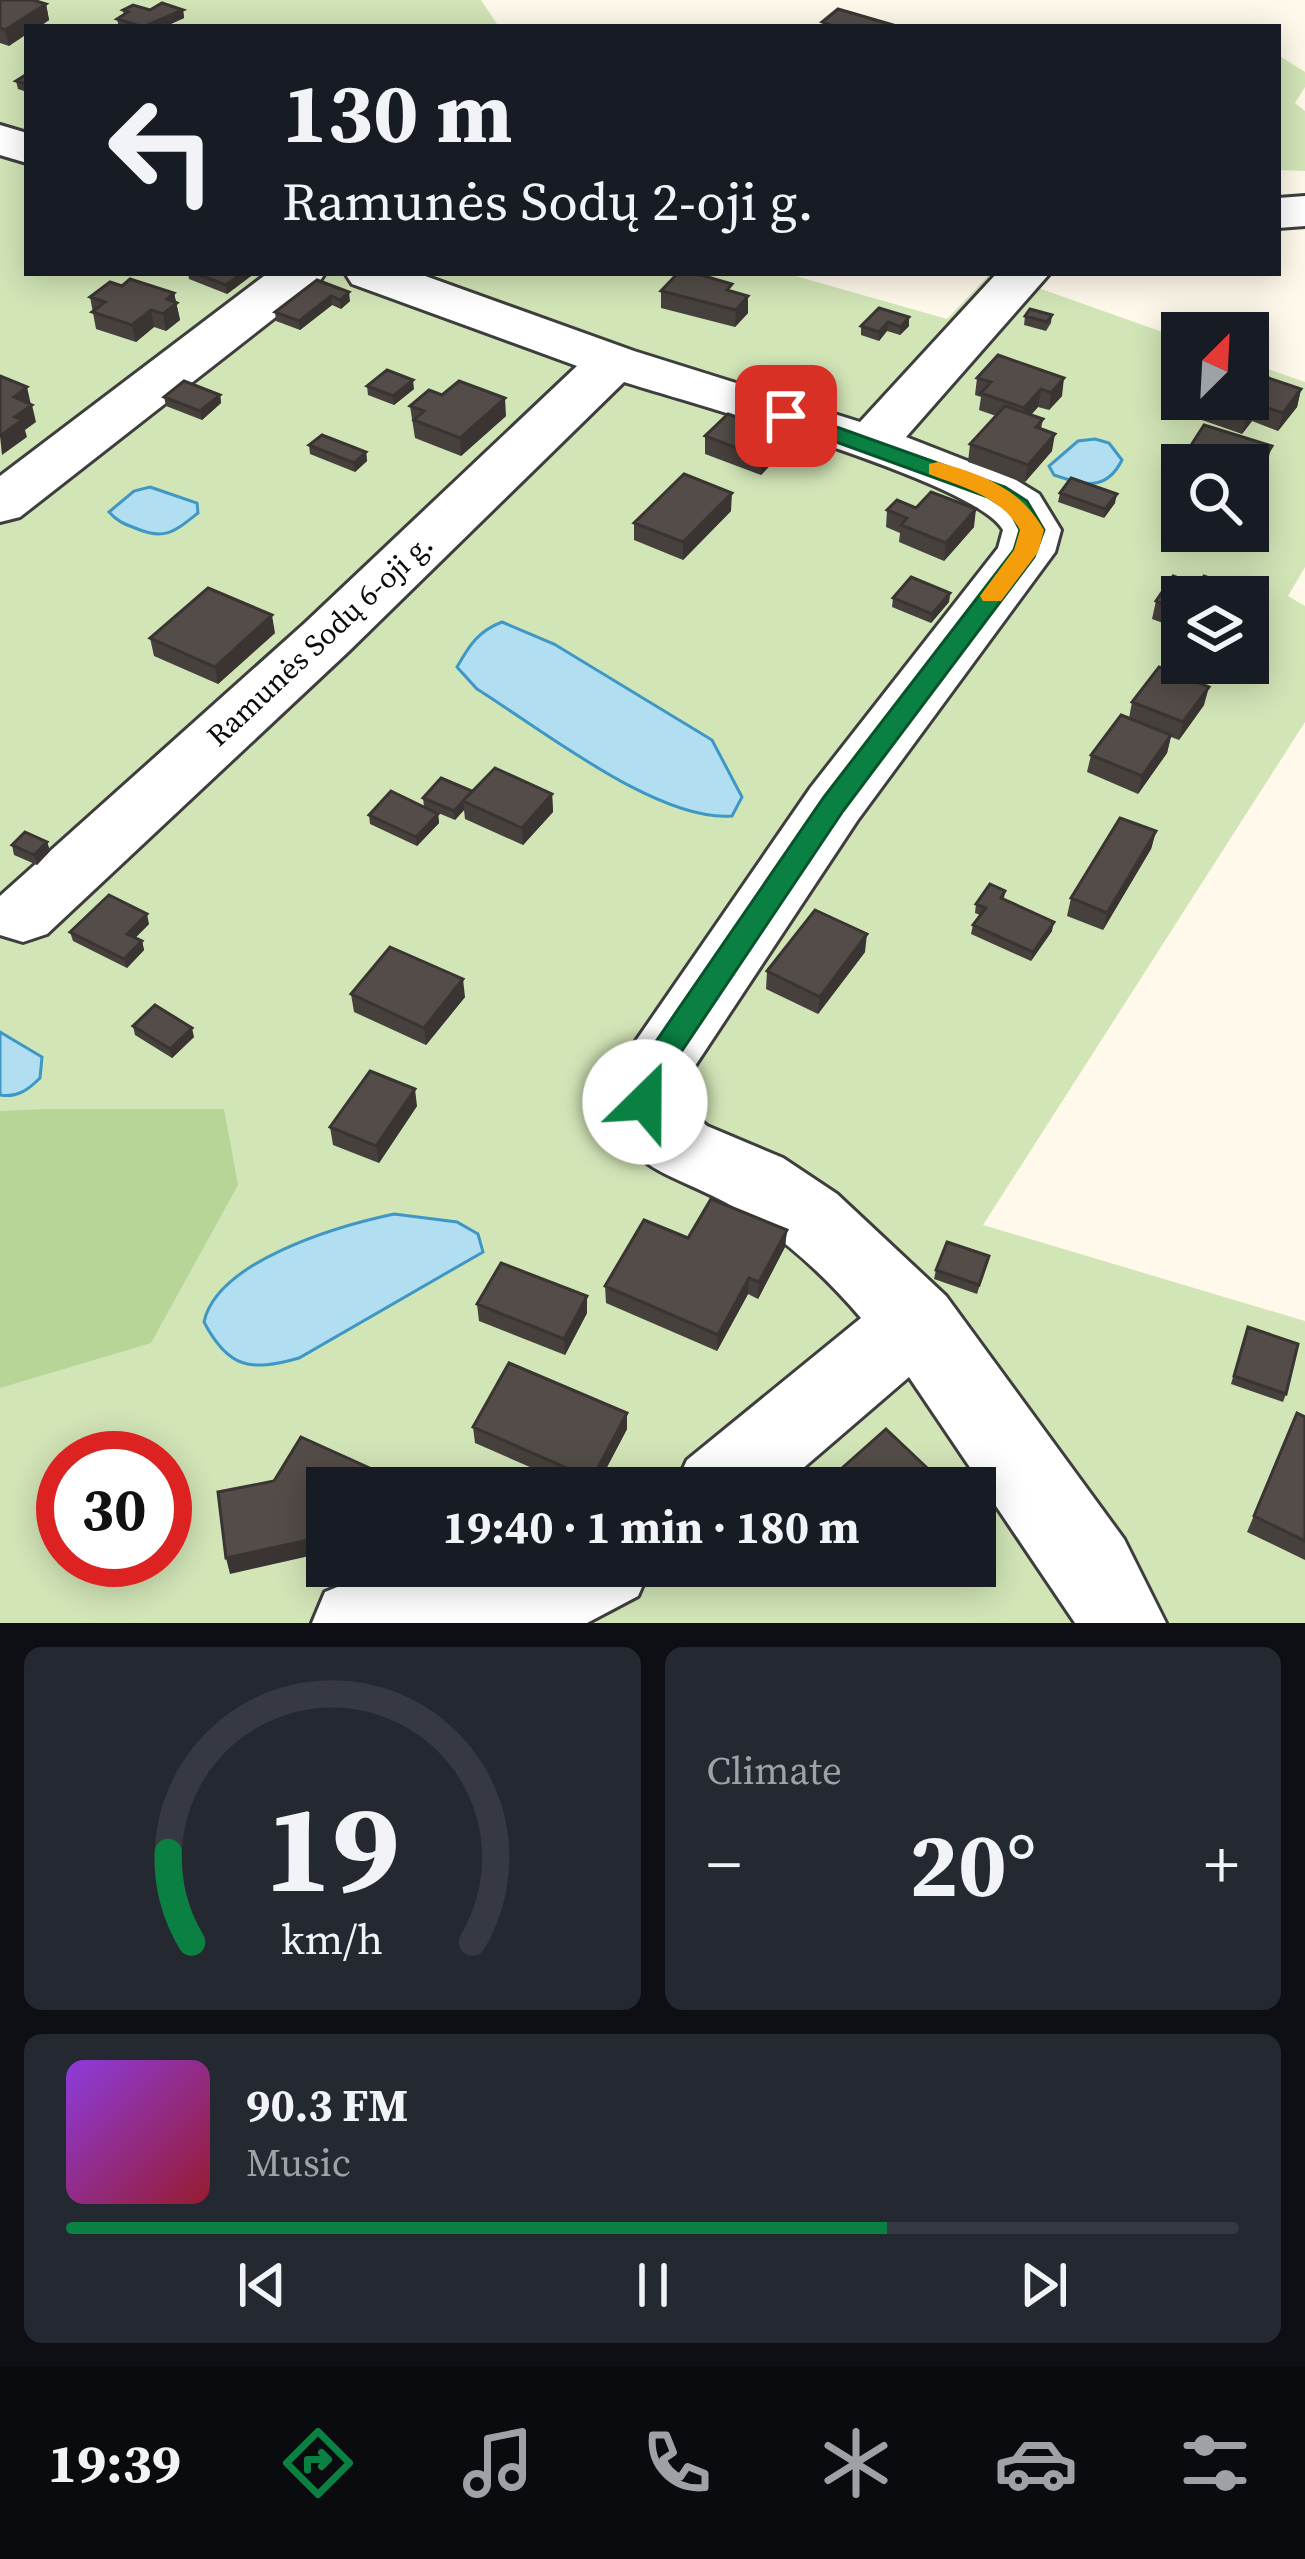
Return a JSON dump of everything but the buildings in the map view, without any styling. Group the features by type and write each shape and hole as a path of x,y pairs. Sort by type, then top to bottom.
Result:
{"street":[{"path":"0,504 296,276"},
{"path":"378,276 615,362 871,443 996,492 1019,507 1032,530 1026,552 834,804 646,1080 645,1102 658,1133 684,1153 757,1182 811,1218 917,1321 1073,1541 1120,1623"},
{"path":"871,443 1021,276"},
{"name":"Ramunės Sodų 6-oji g.","path":"23,916 327,637 565,404 615,362"},
{"path":"742,1467 917,1321"},
{"path":"357,1623 544,1599 567,1587"}],"green space":[{"path":"0,0 481,0 497,24 24,24 24,276 796,276 947,319 988,276 1004,276 1161,332 1161,420 1269,420 1269,369 1305,382 1305,567 1288,596 1305,606 1305,722 983,1225 1305,1321 1305,1623 0,1623"},
{"path":"1281,57 1305,72 1305,87 1295,103 1305,111 1305,171 1281,170"},
{"path":"224,1109 238,1185 151,1343 0,1388 0,1111"}],"water":[{"path":"1078,441 1109,443 1122,460 1109,477 1084,483 1054,475 1049,466"},
{"path":"150,487 197,503 198,513 162,534 127,525 109,512 134,491"},
{"path":"502,622 554,644 712,740 742,797 732,816 702,814 636,789 477,689 457,667 475,640"},
{"path":"0,1032 42,1057 40,1078 17,1094 0,1095"},
{"path":"394,1214 457,1222 478,1234 483,1252 299,1358 254,1365 232,1357 213,1337 204,1322 214,1300 255,1264 313,1237"}],"slow traffic":[{"path":"938,469 996,492 1019,507 1032,530 1026,552 992,596"}],"route":[{"path":"645,1102 646,1080 834,804 1026,552 1032,530 1019,507 996,492 786,416"}]}
